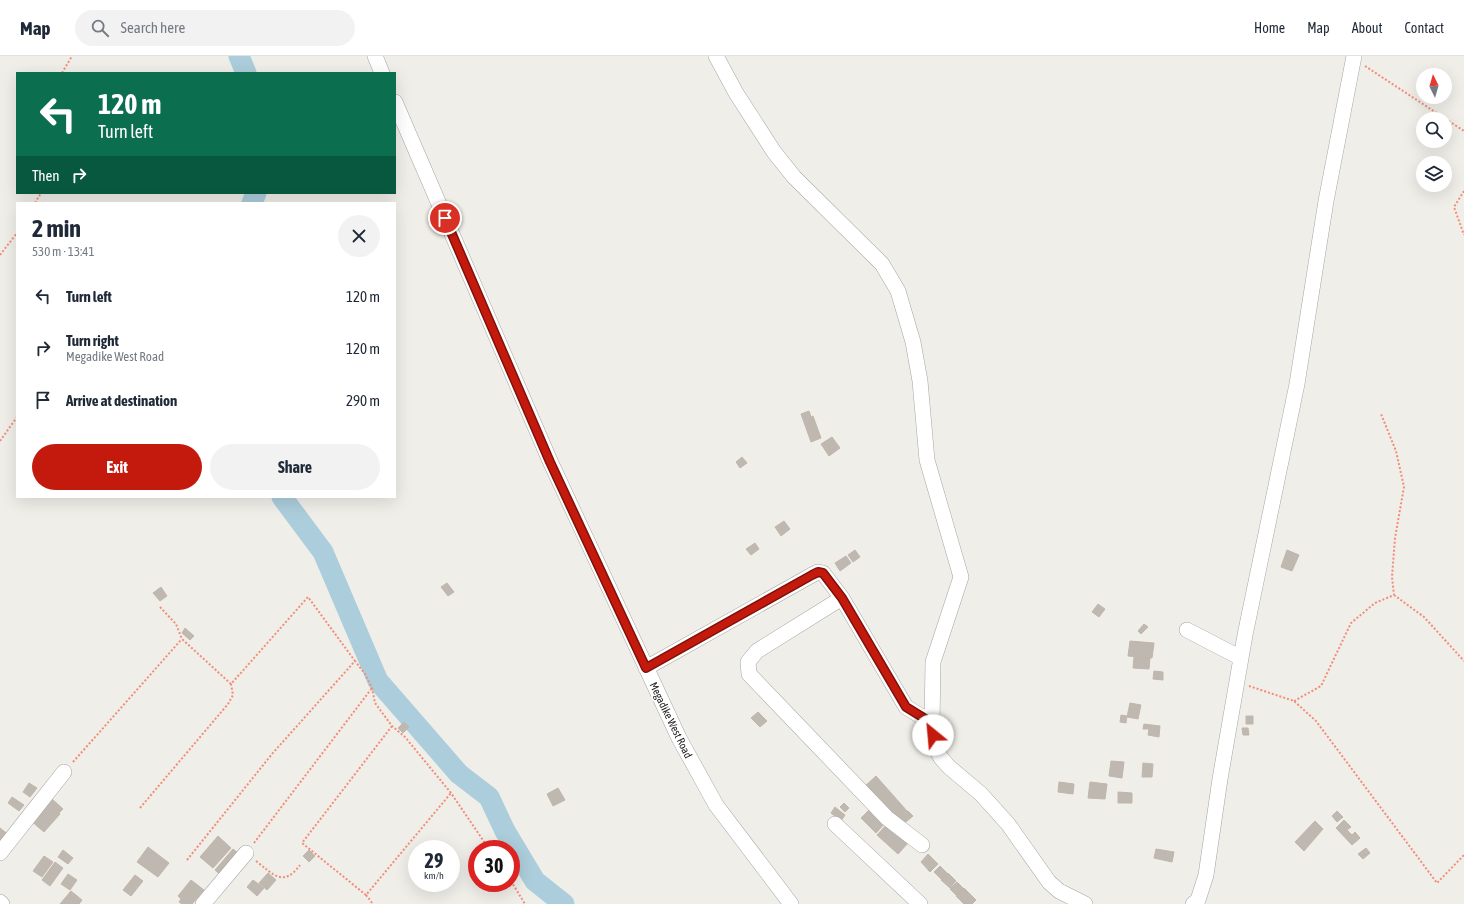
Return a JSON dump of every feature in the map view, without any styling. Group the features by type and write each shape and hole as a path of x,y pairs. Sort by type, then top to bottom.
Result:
{"street":[{"path":"375,56 382,72"},
{"path":"716,56 736,93 774,152 794,177 882,264 898,291 913,342 920,381 927,460 961,577 933,662 932,723 935,747 941,758 981,794 1008,824 1049,882 1059,891 1085,904"},
{"path":"1193,904 1198,900 1206,875 1220,779 1241,658 1263,540 1297,384 1326,201 1354,58"},
{"name":"Megadike West Road","path":"396,104 550,462 679,738 716,805 791,904"},
{"path":"646,668 818,572 823,573 842,598 906,707 932,723"},
{"path":"842,598 757,651 748,662 749,674 887,818 922,845"},
{"path":"1187,630 1241,658"},
{"path":"0,852 64,772"},
{"path":"836,824 920,904"},
{"path":"203,904 246,853"}],"path":[{"path":"63,72 72,56"},
{"path":"1354,58 1464,131"},
{"path":"1464,191 1454,207 1464,235"},
{"path":"0,255 16,234"},
{"path":"1381,414 1396,451 1404,487 1395,538 1392,577 1394,595 1424,617 1464,661"},
{"path":"0,441 16,418"},
{"path":"1294,701 1321,686 1351,623 1375,603 1394,595"},
{"path":"231,684 308,597 365,674 372,688 375,703 392,726 405,737 452,793 483,840"},
{"path":"140,808 228,704 233,695 231,684 182,639 176,624 160,607"},
{"path":"64,772 182,639"},
{"path":"187,860 272,754 355,661"},
{"path":"1238,682 1294,701 1316,721 1437,883 1464,855"},
{"path":"300,865 294,873 288,877 275,876 246,853 372,688"},
{"path":"372,904 366,895 302,842 392,726"},
{"path":"366,895 452,793"},
{"path":"518,892 525,904"}],"building":[{"path":"809,411 811,417 813,416 821,438 811,442 801,414"},
{"path":"832,437 840,448 829,456 821,444"},
{"path":"742,457 747,463 740,468 736,462"},
{"path":"784,521 790,529 781,536 775,527"},
{"path":"755,543 759,549 751,555 746,549"},
{"path":"855,550 860,557 853,562 848,555"},
{"path":"1287,550 1299,555 1292,571 1281,567"},
{"path":"846,556 851,563 840,571 835,563"},
{"path":"447,583 454,592 448,596 441,587"},
{"path":"161,587 167,596 160,601 153,593"},
{"path":"1098,604 1105,609 1099,617 1092,612"},
{"path":"1144,624 1148,627 1141,634 1138,631"},
{"path":"185,628 194,636 190,640 182,633"},
{"path":"1130,641 1154,643 1152,658 1128,656"},
{"path":"1134,657 1150,658 1149,669 1133,668"},
{"path":"1154,671 1163,672 1163,680 1153,679"},
{"path":"1130,703 1141,705 1138,719 1127,717"},
{"path":"758,712 767,721 760,727 751,718"},
{"path":"1121,715 1127,716 1126,723 1120,722"},
{"path":"1246,716 1253,716 1253,724 1246,724"},
{"path":"404,722 409,727 403,733 398,728"},
{"path":"1144,724 1160,726 1159,737 1148,735 1149,729 1143,729"},
{"path":"1242,728 1248,728 1249,735 1243,735"},
{"path":"1111,761 1124,762 1122,778 1109,776"},
{"path":"1143,763 1153,764 1152,777 1142,777"},
{"path":"876,776 907,811 895,821 864,787"},
{"path":"1059,782 1074,784 1073,794 1058,792"},
{"path":"1090,782 1107,784 1105,799 1088,798"},
{"path":"29,783 37,788 30,797 23,792"},
{"path":"558,788 565,800 553,806 547,794"},
{"path":"1118,792 1132,793 1132,803 1118,803"},
{"path":"12,797 24,805 19,811 8,803"},
{"path":"51,798 63,809 59,813 47,802"},
{"path":"46,802 60,814 44,832 30,820"},
{"path":"844,803 849,808 845,812 840,807"},
{"path":"835,807 845,815 841,821 831,813"},
{"path":"871,808 886,822 876,833 861,818"},
{"path":"908,811 913,816 901,826 896,821"},
{"path":"1337,811 1343,817 1337,822 1332,816"},
{"path":"1344,820 1351,827 1347,830 1352,835 1355,832 1360,838 1352,845 1336,828"},
{"path":"1315,821 1323,829 1304,851 1295,842"},
{"path":"888,823 909,842 898,854 877,835"},
{"path":"0,828 9,835 0,843"},
{"path":"218,836 231,848 213,868 200,857"},
{"path":"148,847 169,863 158,877 137,862"},
{"path":"1366,848 1370,853 1363,859 1358,854"},
{"path":"233,849 242,856 223,877 215,870"},
{"path":"1156,849 1174,852 1172,862 1154,858"},
{"path":"63,850 73,858 68,864 58,857"},
{"path":"309,850 315,856 309,862 303,856"},
{"path":"928,854 938,864 930,872 921,862"},
{"path":"44,856 53,862 42,877 33,871"},
{"path":"55,862 63,868 50,886 42,880"},
{"path":"940,866 947,873 941,879 934,872"},
{"path":"268,873 276,880 267,890 259,883"},
{"path":"948,873 956,881 950,888 941,880"},
{"path":"68,874 77,880 70,890 61,884"},
{"path":"135,875 143,881 131,896 123,890"},
{"path":"191,880 204,890 192,904 182,904 179,902 181,899 178,896"},
{"path":"253,880 264,888 257,896 247,887"},
{"path":"957,882 963,888 956,895 950,889"},
{"path":"964,888 976,900 972,904 964,904 956,896"},
{"path":"71,891 82,900 79,904 60,904"}],"waterway":[{"path":"239,56 246,72"},
{"path":"252,202 256,194"},
{"path":"283,498 323,552 378,681 459,774 489,797 505,831 535,881 564,904"}],"route":[{"path":"445,218 550,462 646,668 812,575 818,572 823,573 842,598 906,707 932,723 933,735"}]}
